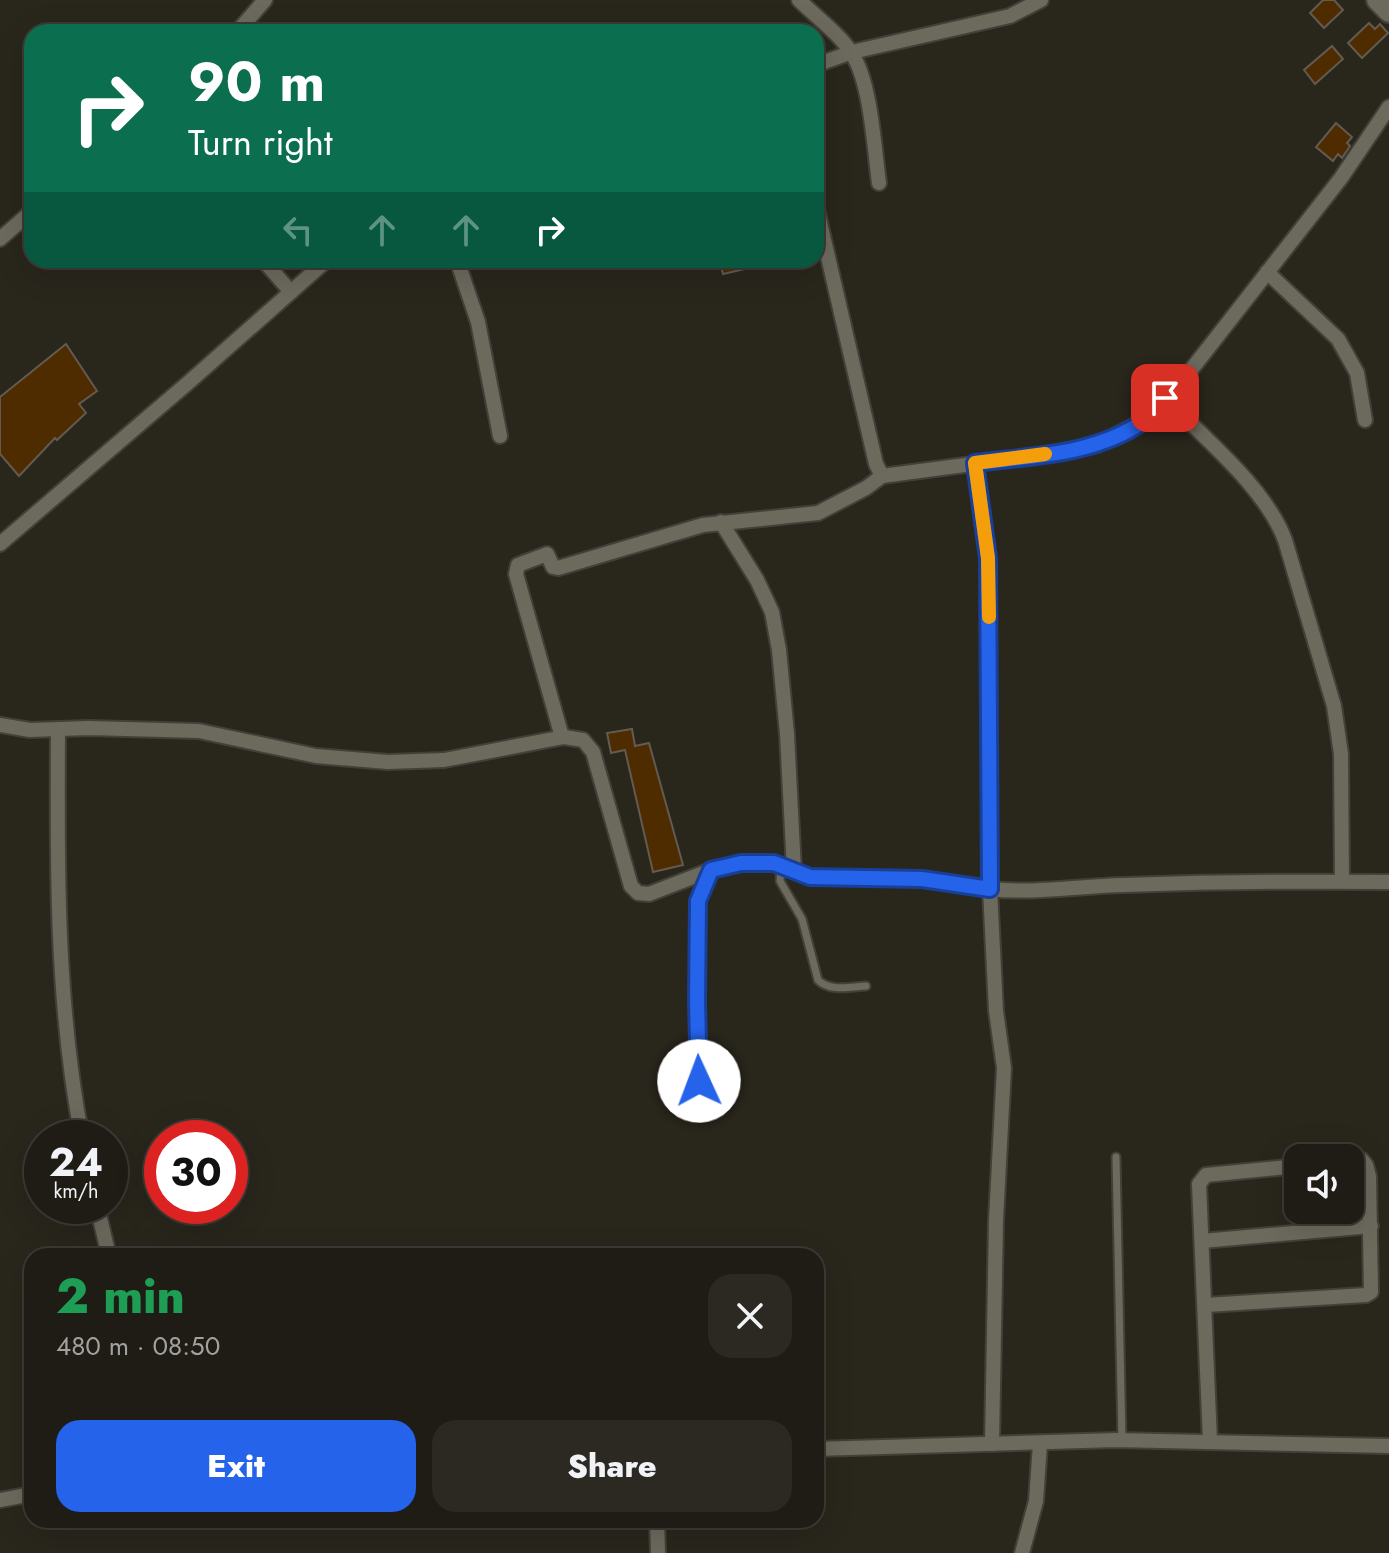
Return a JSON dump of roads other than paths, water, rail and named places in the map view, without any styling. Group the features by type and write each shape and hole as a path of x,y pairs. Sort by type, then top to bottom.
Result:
{"main road":[{"path":"1377,0 1389,12"}],"street":[{"path":"244,24 265,0"},
{"path":"799,0 823,24"},
{"path":"824,62 852,52 1010,16 1041,0"},
{"path":"824,25 852,52 862,77 879,183"},
{"path":"562,737 516,574 518,565 547,554 553,567 558,568 721,522 825,511 882,476 1097,445 1145,420 1184,379 1341,178 1389,107"},
{"path":"0,239 24,218"},
{"path":"824,240 876,464 882,476"},
{"path":"270,268 291,292"},
{"path":"0,544 318,268"},
{"path":"460,268 478,322 500,436"},
{"path":"1267,272 1338,339 1357,373 1365,420"},
{"path":"1165,398 1270,508 1285,540 1334,706 1341,754 1342,881"},
{"path":"975,463 988,558 990,889 996,1011 1004,1068 996,1220 992,1444"},
{"path":"721,522 757,580 772,612 787,734 787,868"},
{"path":"0,725 30,730 199,731 316,756 388,762 444,760 562,737 583,740 593,752 631,886 638,893 649,894 711,870 741,863 774,863 810,877 922,879 1015,892 1261,880 1389,882"},
{"path":"58,729 60,957 79,1120"},
{"path":"700,1108 698,901 711,870"},
{"path":"1206,1305 1366,1295 1371,1292 1371,1226 1364,1162"},
{"path":"1210,1441 1206,1305 1197,1189 1206,1175 1284,1167"},
{"path":"101,1224 107,1248"},
{"path":"1202,1241 1371,1226"},
{"path":"824,1449 1122,1440 1389,1446"},
{"path":"1022,1553 1036,1501 1040,1444"},
{"path":"0,1500 24,1496"},
{"path":"657,1528 658,1553"}],"lane":[{"path":"787,868 780,881 802,919 818,980 832,988 866,986"},
{"path":"1116,1157 1122,1440"}]}
